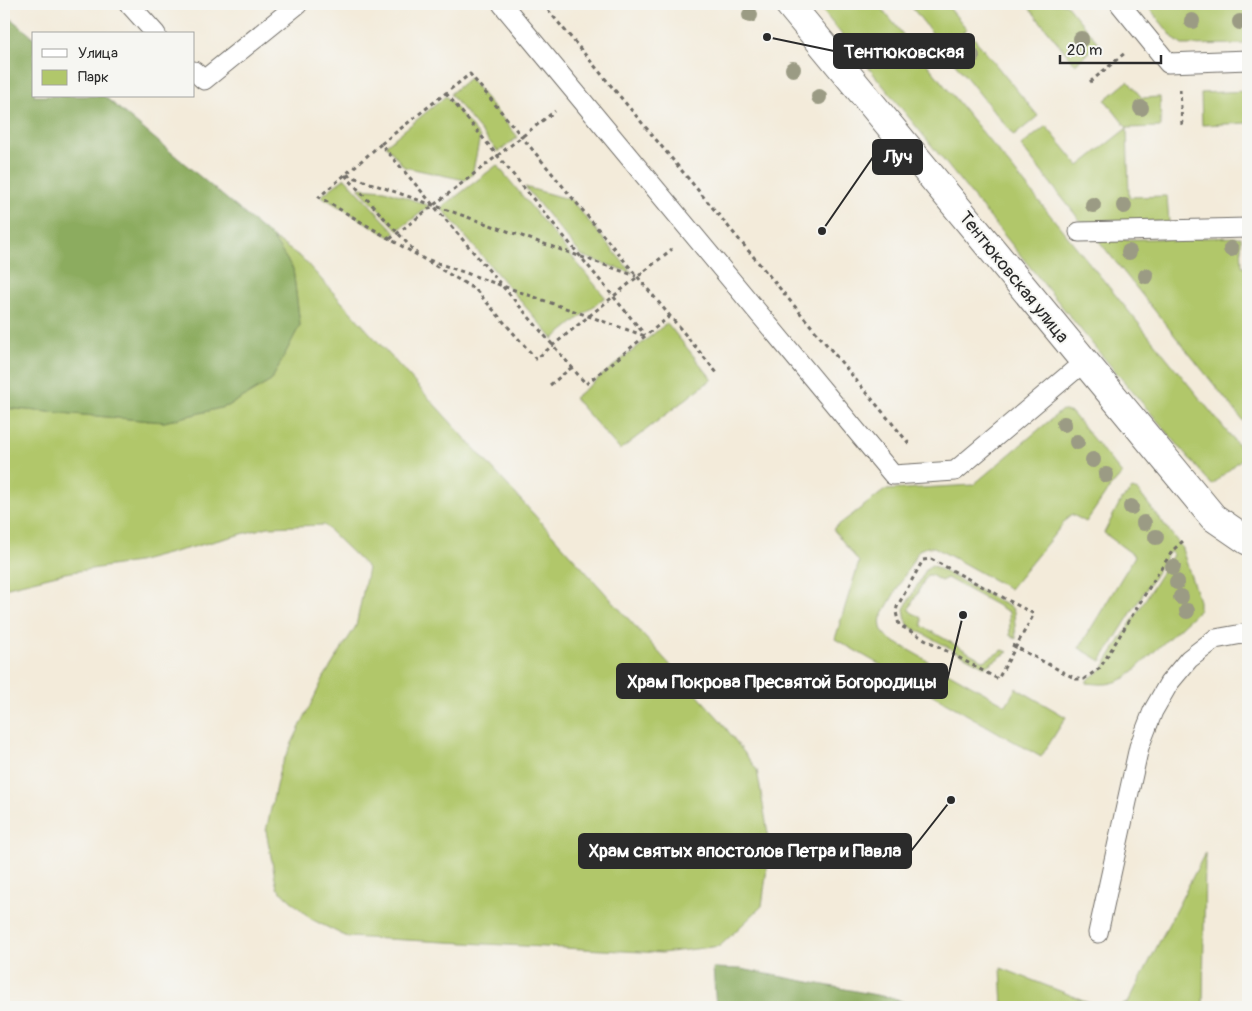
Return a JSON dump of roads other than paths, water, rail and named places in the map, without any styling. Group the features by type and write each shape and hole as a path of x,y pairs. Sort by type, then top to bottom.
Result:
{"street":[{"name":"Тентюковская улица","path":"789,4 1213,517 1248,541"}],"lane":[{"path":"129,4 154,32"},
{"path":"195,72 204,80 298,4"},
{"path":"502,4 893,475 955,471 1084,362"},
{"path":"1120,4 1168,63 1248,60"},
{"path":"1079,232 1248,228"},
{"path":"1098,933 1139,747 1153,711 1169,683 1189,659 1215,639 1248,633"}],"place":[{"name":"Тентюковская","path":"767,37"},
{"name":"Луч","path":"822,231"},
{"name":"Храм Покрова Пресвятой Богородицы","path":"963,615"},
{"name":"Храм святых апостолов Петра и Павла","path":"951,800"}]}
